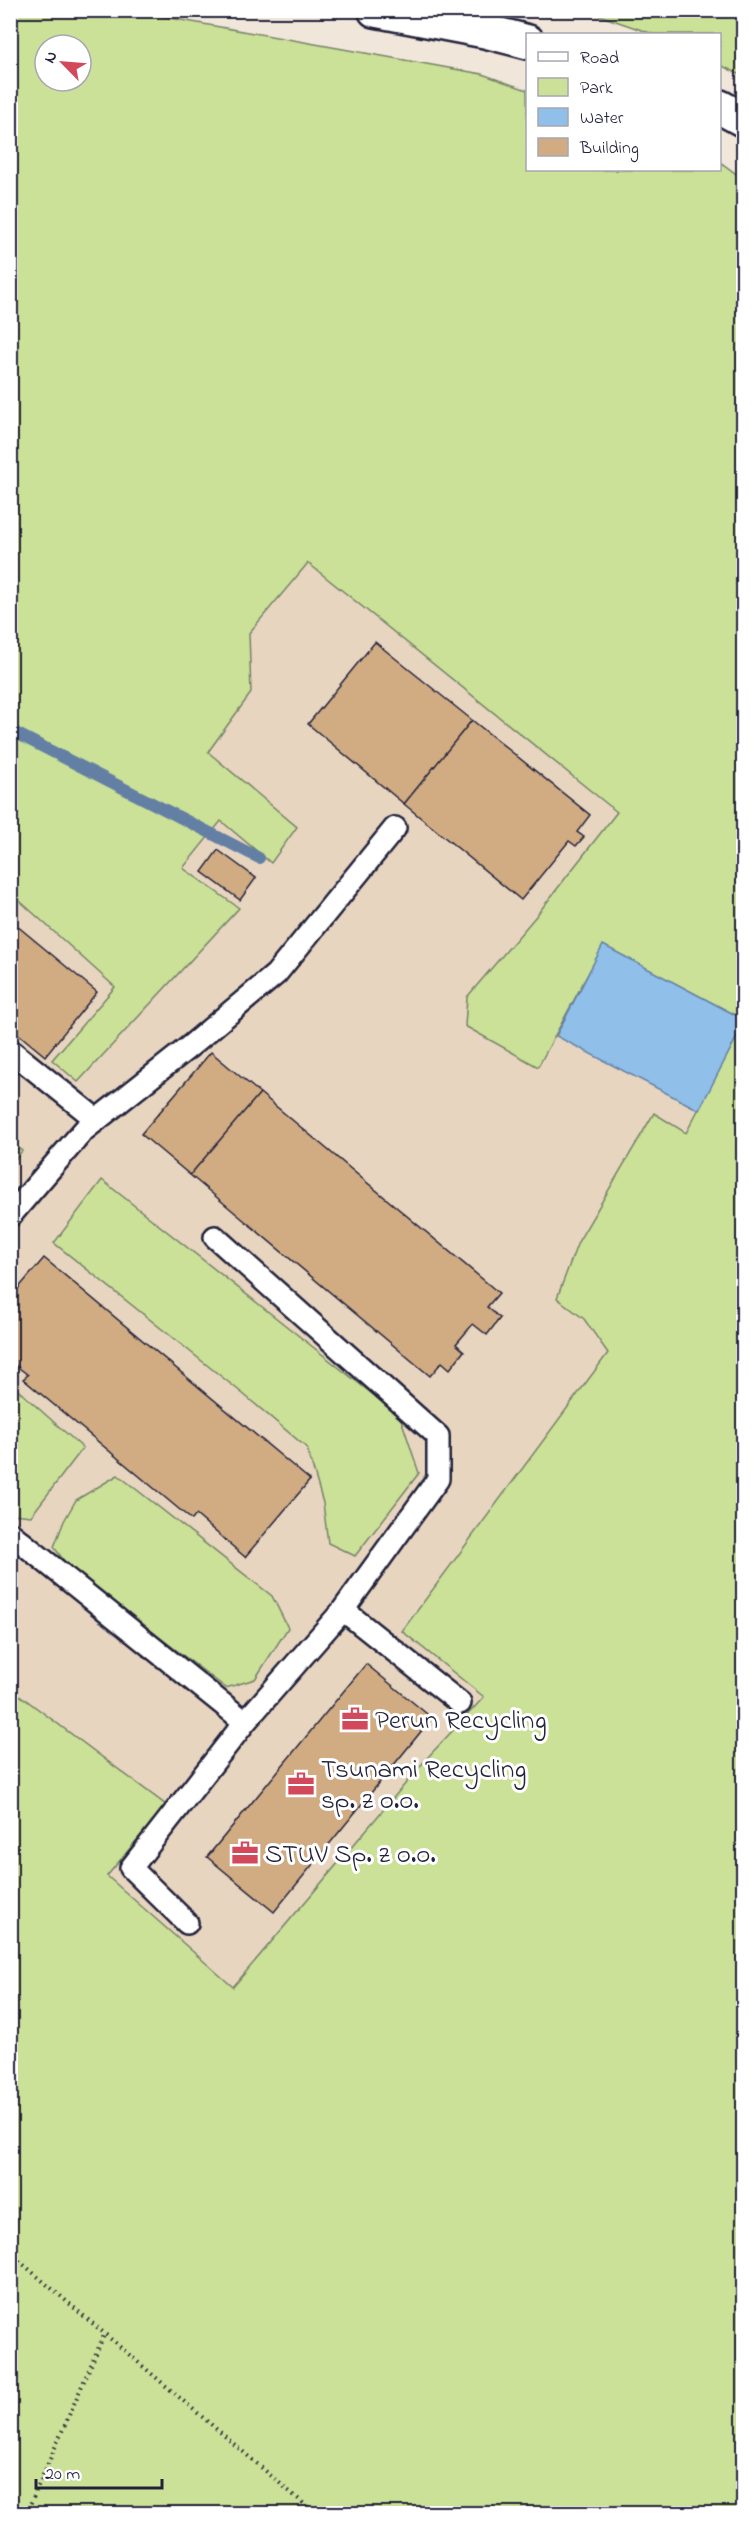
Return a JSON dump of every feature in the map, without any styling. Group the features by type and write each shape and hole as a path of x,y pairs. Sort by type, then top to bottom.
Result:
{"street":[{"path":"375,10 485,31 526,41"},
{"path":"721,108 744,120"}],"lane":[{"path":"10,1216 84,1130 276,974 395,828"},
{"path":"10,1050 97,1120"},
{"path":"187,1923 131,1868 245,1722 342,1610 438,1479 438,1436 215,1237"},
{"path":"10,1533 245,1722"},
{"path":"342,1610 460,1703"}],"path":[{"path":"10,2253 316,2514"},
{"path":"26,2514 105,2333"}],"shaded area":[{"path":"10,372 743,433 743,2513 11,2210"}],"green space":[{"path":"10,11 131,11 482,74 526,90 526,171 721,171 721,163 743,179 743,1019 603,946 538,1067 465,1026 467,997 536,916 617,812 308,563 249,633 251,693 208,752 297,827 271,863 221,821 183,868 239,908 78,1082 52,1060 115,987 11,893"},
{"path":"587,11 743,11 743,76 721,65 721,33 650,33"},
{"path":"743,1025 743,2513 11,2513 10,1688 166,1805 107,1876 233,1987 428,1757 484,1697 402,1631 608,1353 584,1319 557,1298 578,1242 654,1113 686,1133"},
{"path":"11,1140 22,1151 11,1164"},
{"path":"102,1180 400,1416 419,1473 355,1556 328,1543 323,1503 307,1448 242,1393 54,1243"},
{"path":"10,1383 83,1448 31,1516 11,1512"},
{"path":"118,1475 272,1596 288,1628 255,1679 226,1688 70,1569 54,1547 64,1521 76,1500"}],"water":[{"path":"603,945 743,1019 743,1025 699,1110 556,1036"}],"building":[{"path":"375,642 472,720 404,804 308,724"},
{"path":"472,720 590,815 577,832 584,837 576,846 569,841 521,900 404,804"},
{"path":"218,850 256,878 240,900 202,872"},
{"path":"10,920 97,992 45,1056 10,1027"},
{"path":"211,1052 260,1093 190,1175 141,1134"},
{"path":"260,1093 499,1293 487,1307 500,1318 487,1335 473,1324 456,1344 464,1351 450,1369 442,1362 430,1376 190,1175"},
{"path":"44,1258 310,1480 245,1557 196,1515 192,1520 23,1379 28,1375 10,1361 10,1298"},
{"path":"366,1664 432,1718 274,1912 207,1857"}],"waterway":[{"path":"10,730 259,858"}],"place":[{"name":"Perun Recycling","path":"355,1719"},
{"name":"Tsunami Recycling sp. z o.o.","path":"301,1784"},
{"name":"STUV Sp. z o.o.","path":"245,1853"}]}
